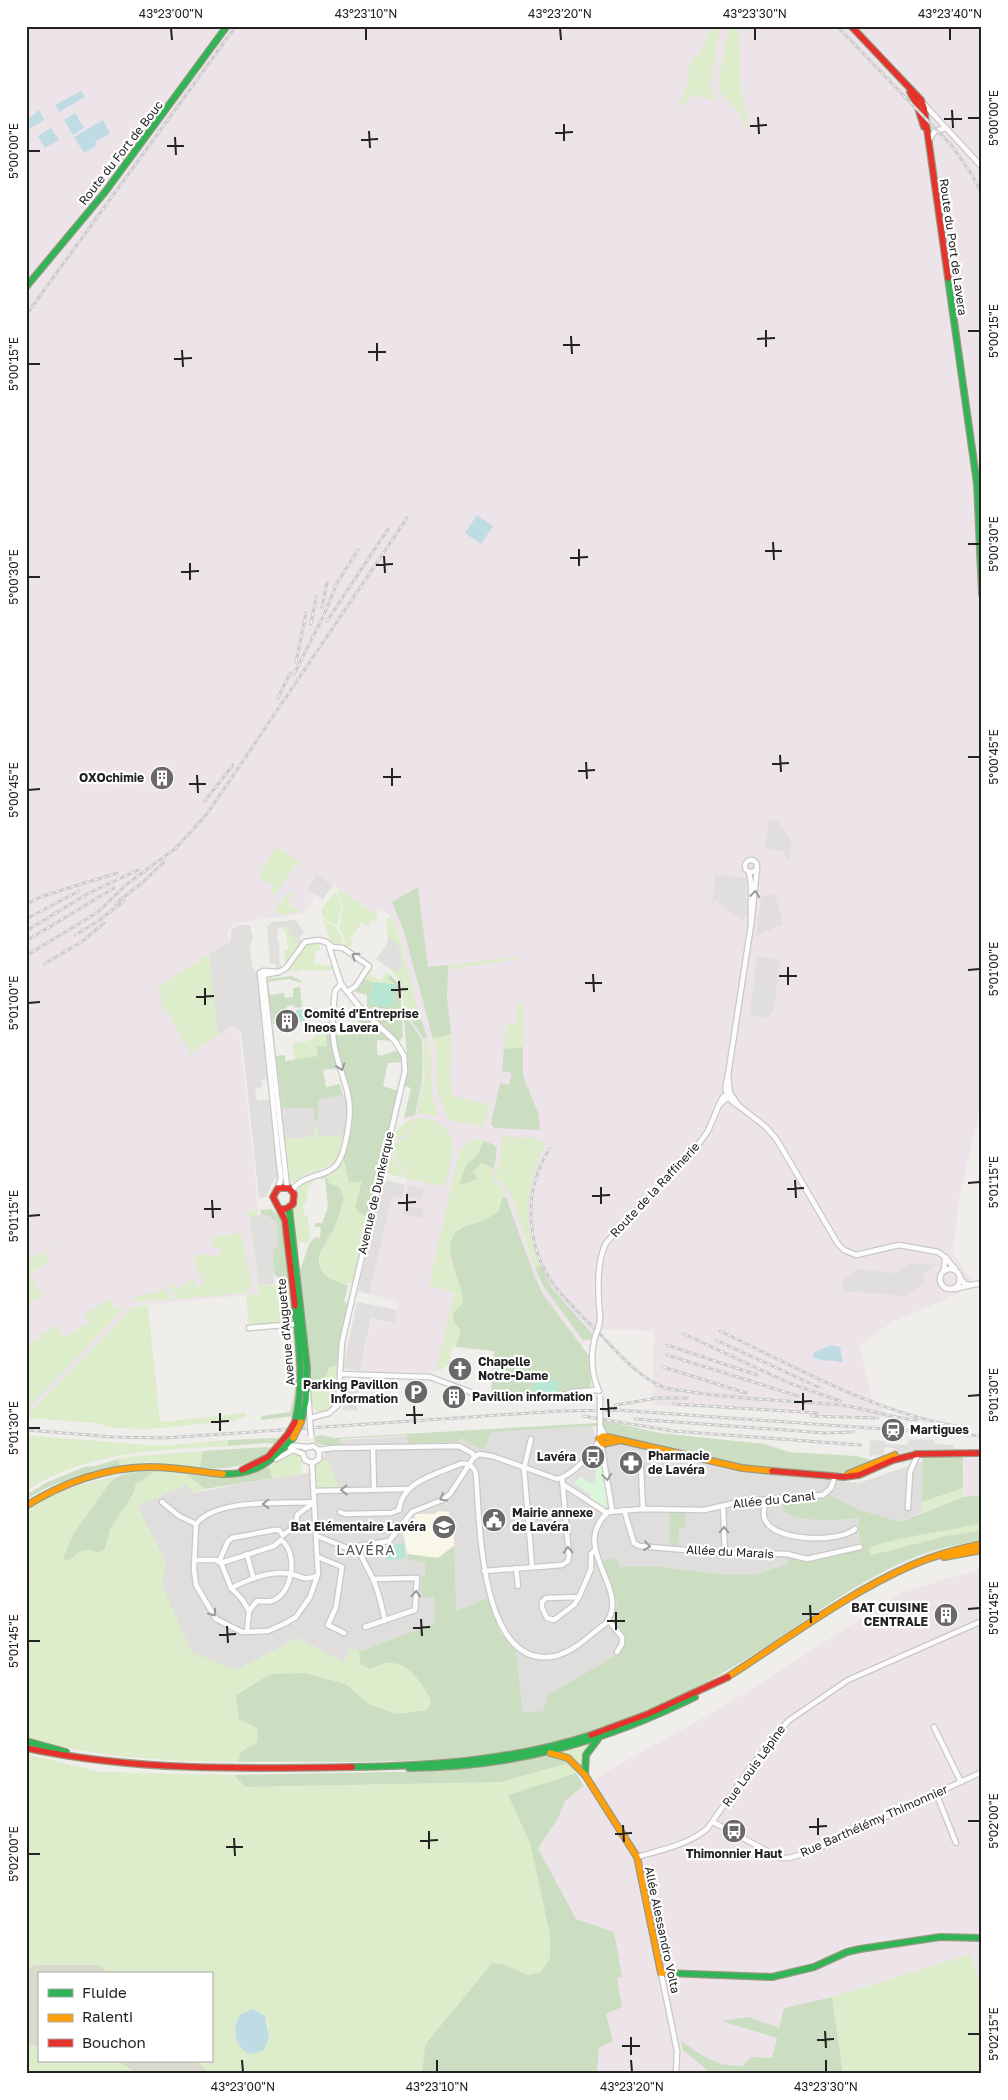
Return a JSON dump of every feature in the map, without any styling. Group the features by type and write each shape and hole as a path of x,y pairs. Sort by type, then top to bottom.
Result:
{"main road":[{"name":"Route du Fort de Bouc","path":"26,287 73,232 164,115 227,26"},
{"path":"851,26 924,105 928,142"},
{"path":"906,86 913,95 928,142"},
{"name":"Route du Port de Lavera","path":"928,142 977,484 982,594"},
{"path":"278,1188 289,1189 295,1201 289,1208 280,1209 273,1202 273,1197 278,1188"},
{"name":"Avenue d'Auguette","path":"233,1474 261,1462 288,1439 298,1422 307,1389 306,1360 289,1208"},
{"name":"Avenue d'Auguette","path":"280,1209 285,1220 302,1382 298,1422"},
{"path":"26,1506 44,1494 66,1485 138,1468 157,1467 210,1474 233,1474 253,1471 271,1462 288,1439"},
{"path":"602,1439 621,1440 742,1468 835,1476 859,1475 893,1460 918,1454 982,1452"},
{"path":"26,1748 49,1753 139,1764 196,1768 420,1768 467,1766 547,1752 601,1737 673,1709 728,1677 867,1588 925,1560 961,1548 982,1544"},
{"path":"925,1560 982,1550"},
{"path":"381,1767 495,1757 562,1743 605,1731 648,1715 728,1677"},
{"path":"585,1775 584,1764 587,1751 601,1737"},
{"path":"26,1741 83,1757"},
{"name":"Allée Alessandro Volta","path":"547,1752 568,1758 585,1775 636,1857 661,1973"},
{"path":"661,1973 772,1976 814,1967 860,1948 940,1937 982,1938"}],"street":[{"path":"913,95 981,166"},
{"path":"928,142 930,136 935,131 946,128"},
{"path":"751,925 751,884 749,872 745,865 749,860 756,862 757,869 751,925 728,1076 728,1095 766,1127 777,1140 838,1244 844,1250 860,1255 899,1245 938,1252 956,1270 965,1284 971,1285"},
{"path":"749,872 757,869"},
{"path":"262,973 280,972 286,968 305,942 318,940 340,948 369,966 356,986 349,992"},
{"path":"262,973 289,1189 304,1178 326,1172 337,1164 344,1148 351,1114 346,1081 334,1048 334,991 341,984 328,943"},
{"path":"332,955 340,948"},
{"path":"262,973 279,1163 280,1178 278,1188"},
{"name":"Avenue de Dunkerque","path":"310,1420 333,1411 338,1405 342,1342 405,1071 404,1056 398,1046 341,984"},
{"name":"Route de la Raffinerie","path":"612,1510 600,1426 600,1396 593,1376 592,1348 601,1320 599,1306 600,1258 606,1243 695,1149 708,1131 721,1100 728,1095"},
{"path":"945,1257 944,1271 940,1280 942,1286 947,1289 954,1289 982,1282"},
{"path":"944,1271 956,1270"},
{"path":"954,1289 959,1284 960,1278"},
{"path":"249,1328 297,1324"},
{"path":"340,1374 423,1376 486,1398 552,1400 573,1392 598,1390"},
{"path":"303,1454 309,1446 311,1436 307,1389"},
{"path":"310,1409 320,1415"},
{"path":"288,1439 319,1450 459,1446 473,1455"},
{"path":"288,1439 295,1450 303,1454 305,1460 312,1463"},
{"path":"531,1439 524,1468 532,1566"},
{"path":"317,1536 347,1548 389,1541 406,1518 414,1511 442,1500 450,1494 476,1451 479,1454 492,1456 549,1478 562,1478 569,1474 602,1439"},
{"path":"373,1447 374,1490"},
{"path":"271,1462 295,1450"},
{"path":"312,1463 319,1459 319,1450"},
{"path":"908,1508 910,1472 918,1454"},
{"path":"312,1463 318,1556 317,1576 310,1597 296,1617 268,1631 247,1632 226,1625 216,1619 196,1585 194,1570 196,1524 201,1517 210,1512 239,1505 314,1502"},
{"path":"314,1491 407,1489 418,1482 460,1464 469,1465 476,1471 484,1571 504,1633 510,1641 530,1654 552,1656 566,1652 608,1620 614,1606 614,1598 600,1567 595,1550 597,1529 607,1513 612,1510"},
{"path":"641,1468 643,1509"},
{"name":"Allée du Canal","path":"612,1510 704,1510 744,1501 823,1495 827,1493 834,1483 835,1476"},
{"path":"484,1571 564,1564 569,1558 562,1478"},
{"path":"563,1485 607,1513"},
{"path":"340,1512 344,1514 391,1513 399,1510 407,1489"},
{"path":"765,1500 764,1518 770,1527 778,1531 819,1539 848,1534 855,1529"},
{"path":"162,1502 179,1516 196,1524"},
{"path":"220,1563 274,1546 296,1526 297,1515 314,1502"},
{"path":"723,1507 725,1553"},
{"path":"399,1510 406,1518"},
{"name":"Allée du Marais","path":"624,1510 634,1543 640,1546 725,1553 791,1554 810,1559 860,1547"},
{"path":"220,1563 228,1541 232,1538 279,1530 286,1543 291,1556 290,1574 283,1593 272,1602 257,1601 249,1612 247,1632"},
{"path":"359,1546 360,1554 380,1598 385,1621"},
{"path":"579,1597 546,1598 542,1602 542,1608 546,1618 554,1620 574,1605 579,1597 591,1569 591,1554 595,1550"},
{"path":"247,1554 253,1577"},
{"path":"318,1556 342,1567 336,1607 328,1625 344,1633"},
{"path":"195,1560 216,1560 220,1563 231,1588 242,1599 249,1612"},
{"path":"516,1568 518,1586"},
{"path":"231,1588 253,1577 290,1574 306,1579 317,1576"},
{"path":"366,1628 415,1610 417,1578 373,1579"},
{"path":"608,1620 622,1638 618,1652"},
{"name":"Rue Louis Lépine","path":"636,1857 681,1844 697,1837 713,1822 753,1764 788,1721 848,1680 982,1621"},
{"path":"934,1727 961,1782"},
{"name":"Rue Barthélémy Thimonnier","path":"713,1822 750,1840 772,1854 789,1858 810,1852 982,1772"},
{"path":"936,1794 956,1843"},
{"name":"Allée Alessandro Volta","path":"661,1973 677,2051 676,2074"}],"shaded area":[{"path":"26,26 982,26 982,1099 959,1200 953,1253 973,1282 947,1299 894,1321 859,1345 872,1398 891,1417 652,1405 654,1331 600,1329 581,1345 590,1358 591,1387 569,1391 558,1396 533,1398 491,1393 494,1351 452,1347 449,1365 434,1373 409,1373 406,1370 403,1372 360,1372 372,1319 394,1323 399,1302 357,1291 383,1179 405,1184 407,1179 384,1172 392,1137 406,1123 404,1118 411,1088 405,1086 408,1064 403,1010 417,1005 397,929 390,916 384,911 378,911 376,914 317,874 307,888 316,895 303,914 270,917 235,924 228,931 229,941 209,954 218,1035 230,1028 239,1031 258,1203 258,1209 248,1211 259,1294 134,1306 26,1416"},
{"path":"769,819 775,819 789,836 792,845 790,848 791,855 788,860 785,857 784,851 764,848"},
{"path":"317,874 333,886 323,899 307,889"},
{"path":"715,874 746,878 745,898 748,899 747,916 744,916 743,921 716,901 712,904"},
{"path":"775,894 783,924 756,936 761,897"},
{"path":"296,920 304,933 299,937 302,941 299,945 287,929 288,927 275,928 278,930 279,961 282,966 276,970 276,965 270,962 267,926 272,922"},
{"path":"237,925 250,925 253,938 250,947 252,966 258,976 267,1079 261,1080 262,1087 255,1088 257,1101 271,1099 279,1178 275,1178 266,1197 259,1198 241,1031 231,1027 218,1035 209,954 231,940 231,931"},
{"path":"388,936 397,943 401,953 402,966 400,971 390,969 376,959 388,942"},
{"path":"757,956 780,960 774,1009 772,1013 764,1018 750,1015"},
{"path":"347,1094 349,1113 344,1136 318,1136 318,1126 314,1126 314,1137 285,1139 282,1108 313,1108 314,1119 318,1119 318,1100"},
{"path":"384,1180 405,1185 402,1198 392,1196 369,1294 358,1291"},
{"path":"408,1185 424,1188 421,1199 406,1196"},
{"path":"405,1205 424,1209 422,1218 403,1214"},
{"path":"263,1214 270,1217 277,1224 278,1247 273,1250 274,1284 259,1285 250,1220 252,1217"},
{"path":"910,1263 936,1265 922,1275 925,1283 904,1296 842,1291 844,1280 859,1269 895,1273"},
{"path":"357,1302 397,1310 395,1323 371,1318 360,1371 343,1368"},
{"path":"344,1379 359,1380 357,1411 343,1410"},
{"name":"Parking Pavillon Information","path":"408,1380 425,1381 425,1403 408,1403"},
{"path":"592,1426 596,1438 733,1471 859,1483 923,1461 922,1512 900,1522 857,1509 860,1549 814,1560 802,1560 787,1556 788,1564 753,1575 728,1575 654,1566 620,1567 617,1558 603,1570 617,1602 613,1618 623,1631 625,1637 623,1649 618,1654 546,1696 548,1698 544,1711 523,1714 516,1651 500,1633 488,1598 456,1611 438,1558 420,1555 408,1560 425,1563 425,1576 422,1576 422,1597 434,1597 434,1623 359,1652 351,1648 344,1662 298,1638 236,1670 192,1653 161,1585 166,1563 137,1506 187,1484 193,1493 308,1473 337,1440"},
{"path":"909,1439 934,1440 934,1444 954,1445 955,1449 914,1450 894,1454 894,1448 885,1447 884,1456 869,1455 870,1440 885,1441 885,1444 908,1445"},
{"path":"597,1453 602,1461 596,1467 595,1484 589,1483 581,1476 573,1484 570,1483 569,1481"},
{"path":"964,1459 982,1459 982,1495 963,1497"},
{"path":"439,1511 449,1512 449,1519 454,1520 454,1546 438,1558 407,1554 403,1531 410,1518 415,1519 415,1514 434,1514"},
{"path":"982,1568 982,1985 980,1985 971,1954 832,1997 784,2008 768,2074 597,2074 599,2048 613,2041 606,2014 622,2007 617,1978 621,1977 603,1930 576,1919 538,1848 557,1820 566,1800 609,1770 726,1705 901,1593"},
{"path":"34,1965 99,1965 108,1972 38,1972 38,2045 26,2045 26,1973"},
{"path":"119,2062 198,2062 211,2074 139,2074"}],"green space":[{"path":"712,26 720,26 710,88 717,101 695,95 678,108 687,87 690,63 700,52"},
{"path":"729,26 738,26 741,87 749,131 741,116 720,91 719,79"},
{"path":"277,847 299,861 299,865 295,865 275,895 271,894 272,884 259,878 262,868"},
{"path":"418,887 428,967 448,965 447,999 451,1034 433,1039 404,931 392,902"},
{"path":"336,890 340,890 379,916 376,922 372,920 368,926 362,922 350,939 353,942 350,947 345,945 344,936 339,927 342,908 341,899"},
{"path":"289,891 293,894 287,903 301,912 279,915 275,911"},
{"path":"335,892 342,904 337,926 323,918 321,910"},
{"path":"390,916 397,929 421,1020 403,1007 402,985 390,969 400,971 393,939 388,936 386,919"},
{"path":"323,920 337,929 341,936 342,944 331,942"},
{"path":"286,926 299,945 285,964 284,950 288,949 286,934 282,927"},
{"path":"320,944 320,950 315,951 315,964 332,966 333,970 309,971 300,969 298,972 289,970 306,945"},
{"path":"209,954 218,1035 190,1054 189,1049 160,1001 163,999 157,988"},
{"path":"519,957 519,961 516,959 447,970 448,965"},
{"path":"370,968 373,970 370,974 380,981 387,971 390,975 388,979 395,984 372,982 364,979"},
{"path":"390,975 399,984 400,989 403,1036 400,1041 395,1039 363,1009 367,1008 367,995 355,992 364,979 372,982 370,1005 395,984 388,979"},
{"path":"291,976 300,980 301,983 289,979 268,982 270,995 284,993 285,998 293,997 293,988 300,987 302,1007 287,1006 287,1010 280,1011 280,1023 273,1024 267,981 268,979"},
{"path":"372,982 395,984 393,1007 370,1005"},
{"path":"522,1001 523,1047 504,1049 506,1025 517,1022 517,1006"},
{"path":"318,1008 319,1019 297,1022 296,1010"},
{"path":"404,1009 421,1020 427,1037 424,1039"},
{"path":"361,1011 392,1041 377,1040 377,1054 380,1056 398,1050 403,1062 388,1063 383,1086 398,1091 368,1217 360,1213 355,1207 362,1181 349,1183 343,1157 352,1116 352,1100 349,1084 338,1054 334,1022 336,1022 336,1035 344,1035 344,1029 351,1028 358,1023 358,1013"},
{"path":"403,1012 422,1042 422,1079 415,1115 404,1118 411,1088 405,1086 408,1064"},
{"path":"331,1022 334,1055 339,1068 323,1070 326,1087 340,1084 343,1095 318,1100 318,1119 314,1119 313,1108 282,1108 276,1056 285,1055 285,1061 318,1056 316,1046 327,1046 324,1023"},
{"path":"324,1023 327,1046 318,1056 295,1060 293,1043 315,1038 311,1026"},
{"path":"451,1034 450,1079 452,1096 489,1104 484,1127 448,1120 438,1093 436,1051 433,1039"},
{"path":"427,1037 433,1096 438,1114 436,1117 417,1114 425,1078 423,1063 424,1039"},
{"path":"523,1047 523,1076 538,1113 540,1130 494,1128 491,1124 500,1083 509,1085 512,1073 502,1071 504,1049"},
{"path":"417,1118 430,1119 441,1124 452,1139 453,1151 447,1177 445,1183 441,1186 409,1179 409,1173 397,1161 394,1154 394,1146 411,1131"},
{"path":"414,1119 412,1127 390,1147 392,1140 400,1127"},
{"path":"314,1126 318,1126 318,1136 344,1136 337,1158 330,1165 290,1183 285,1139 314,1137"},
{"path":"503,1136 535,1137 545,1144 530,1190 528,1204 530,1233 541,1265 535,1268 511,1194 496,1178"},
{"path":"477,1138 484,1141 476,1157 467,1164 459,1184 477,1177 471,1172 482,1163 487,1164 491,1169 494,1169 494,1181 504,1191 506,1197 502,1198 499,1211 485,1220 459,1229 450,1260 464,1293 463,1303 454,1312 461,1330 456,1347 451,1347 449,1365 436,1372 454,1293 429,1285 459,1152 471,1140"},
{"path":"484,1141 497,1148 494,1169 482,1163 472,1172 478,1178 468,1183 459,1184 467,1164 476,1157"},
{"path":"390,1148 390,1154 395,1163 407,1174 407,1178 384,1171"},
{"path":"343,1157 345,1168 362,1181 360,1213 368,1217 353,1282 345,1284 331,1280 320,1266 321,1253 336,1225 344,1198 340,1188 329,1183 326,1175 340,1164"},
{"path":"326,1175 329,1183 340,1188 344,1198 336,1224 321,1252 320,1265 330,1279 348,1285 344,1301 348,1304 341,1334 338,1366 329,1367 323,1380 318,1384 310,1386 298,1277 309,1244 314,1238 320,1237 321,1227 315,1227 315,1223 322,1223 328,1207 325,1178 320,1179 319,1176"},
{"path":"314,1178 315,1180 308,1187 306,1204 303,1205 304,1216 307,1216 311,1237 307,1243 300,1242 298,1277 292,1212 298,1200 297,1188 300,1184"},
{"path":"506,1197 542,1293 589,1356 591,1383 589,1388 574,1390 558,1396 558,1381 534,1380 532,1396 491,1393 494,1351 456,1347 461,1330 453,1321 454,1312 463,1303 450,1244 453,1236 460,1229 484,1220 499,1211 502,1198"},
{"path":"258,1209 258,1215 250,1220 259,1285 278,1285 290,1291 295,1322 249,1326 246,1295 259,1294 248,1211"},
{"path":"271,1209 281,1218 289,1282 278,1278 273,1269 277,1224 270,1217 261,1215 260,1210"},
{"path":"239,1233 242,1235 251,1287 244,1293 178,1299 168,1284 171,1282 176,1290 193,1279 197,1287 204,1283 193,1258 201,1254 216,1256 221,1252 221,1248 211,1247 211,1238"},
{"path":"64,1239 44,1253 49,1262 29,1274 43,1297 26,1304 26,1262"},
{"path":"541,1265 551,1287 594,1336 590,1340 583,1340 544,1287 535,1268"},
{"path":"163,1288 172,1296 172,1299 134,1302 138,1296 159,1292"},
{"path":"109,1299 115,1308 126,1307 26,1410 26,1348 55,1324 64,1337 89,1323 84,1315"},
{"path":"134,1306 148,1306 160,1422 245,1413 246,1417 232,1421 148,1429 114,1428 95,1423 26,1418"},
{"path":"296,1331 300,1385 295,1416 261,1420 261,1416 290,1412 295,1382 293,1332"},
{"path":"338,1366 336,1405 330,1410 317,1412 312,1406 310,1386 316,1386 329,1367"},
{"path":"534,1380 558,1381 558,1394 533,1393"},
{"path":"601,1420 660,1433 764,1444 789,1452 856,1456 874,1461 856,1470 833,1473 745,1466 618,1437 606,1430"},
{"path":"598,1423 598,1426 491,1432 484,1450 470,1444 463,1438 456,1442 408,1443 407,1435 340,1439 340,1445 321,1445 315,1442 314,1436 322,1435 333,1438"},
{"path":"26,1435 146,1445 171,1445 228,1440 228,1446 150,1451 98,1460 49,1478 26,1491"},
{"path":"283,1439 279,1445 267,1443 228,1446 228,1440"},
{"path":"275,1448 248,1463 221,1468 200,1468 203,1451"},
{"path":"203,1451 200,1468 150,1462 120,1466 118,1459 136,1456"},
{"path":"597,1453 602,1458 608,1504 606,1508 590,1499 590,1494 568,1481"},
{"path":"294,1454 298,1455 302,1461 301,1474 272,1478 269,1467 281,1458"},
{"path":"963,1456 963,1488 922,1502 923,1457"},
{"path":"118,1459 120,1466 59,1483 36,1493 26,1500 26,1495 46,1483 84,1467 95,1466"},
{"path":"323,1460 328,1461 339,1487 337,1489 317,1489 315,1467"},
{"path":"269,1467 272,1478 205,1489 186,1474 228,1477 248,1474"},
{"path":"156,1471 186,1474 205,1489 193,1493 187,1484 137,1506 166,1563 162,1586 192,1652 236,1670 298,1638 344,1662 351,1648 359,1652 360,1664 368,1669 389,1663 405,1667 416,1677 431,1701 427,1710 396,1714 369,1704 346,1684 305,1673 270,1674 236,1695 252,1725 258,1730 257,1742 241,1752 238,1762 131,1757 78,1750 26,1738 26,1591 29,1569 25,1551 26,1512 36,1504 58,1493 118,1475 111,1481 74,1533 68,1561 76,1554 85,1550 99,1553 105,1549 110,1529 133,1494 136,1484"},
{"path":"156,1471 136,1484 133,1494 110,1529 105,1549 99,1553 85,1550 76,1554 68,1561 63,1559 74,1533 111,1481 121,1475"},
{"path":"963,1488 963,1497 922,1512 922,1502"},
{"path":"828,1494 857,1509 900,1522 963,1497 982,1495 982,1523 870,1547 869,1551 872,1555 946,1536 982,1530 982,1540 930,1552 885,1571 831,1603 725,1672 669,1702 626,1720 581,1735 512,1751 427,1760 238,1762 241,1752 257,1742 258,1730 252,1725 239,1720 236,1695 270,1674 305,1673 346,1684 369,1704 396,1714 427,1710 431,1701 428,1695 416,1677 405,1667 389,1663 369,1669 360,1664 359,1652 434,1623 434,1597 422,1597 421,1576 425,1576 425,1563 408,1560 407,1554 438,1558 454,1546 456,1611 488,1598 500,1633 516,1651 523,1713 543,1711 548,1698 546,1696 618,1654 624,1645 622,1631 613,1618 617,1602 600,1562 617,1558 620,1567 654,1566 728,1575 753,1575 788,1564 786,1556 815,1559 860,1549 858,1518 809,1519 790,1515 783,1511 783,1501 811,1499"},
{"path":"670,1513 685,1513 685,1528 679,1528 678,1547 670,1546"},
{"path":"982,1523 982,1530 946,1536 872,1555 869,1551 870,1547 897,1539"},
{"path":"404,1543 405,1558 387,1560 385,1546"},
{"path":"590,1743 583,1770 572,1759 559,1753"},
{"path":"26,1754 101,1772 234,1775 245,1787 501,1782 569,1763 576,1773 508,1795 530,1843 550,1935 550,1958 541,1972 527,1975 506,1965 425,2045 422,2074 211,2074 198,2062 212,2062 212,1972 108,1972 99,1965 34,1965 26,1973","holes":["267,2020 269,2038 264,2050 237,2040 236,2022"]},
{"path":"545,1756 562,1759 569,1763 501,1782 245,1787 234,1775 444,1771"},
{"path":"576,1773 584,1786 566,1800 557,1820 538,1848 576,1919 614,1932 622,1977 617,1978 622,2007 606,2014 613,2041 599,2048 597,2074 422,2074 425,2045 492,1963 506,1965 527,1975 541,1972 550,1958 550,1935 530,1843 508,1795"},
{"path":"971,1954 980,1985 982,1985 982,2074 843,2074 832,1997"},
{"path":"832,1997 843,2074 712,2074 683,2050 681,2040 709,2059 733,2066 742,2066 751,2057 772,2058 777,2038 721,2021 749,2017 779,2028 784,2008"},
{"path":"26,2045 38,2045 38,2062 119,2062 139,2074 26,2074"}],"water":[{"path":"81,91 85,97 59,112 55,105"},
{"path":"39,110 44,120 29,129 26,121"},
{"path":"75,113 84,128 73,135 64,120"},
{"path":"103,120 110,133 95,142 96,146 84,153 74,137"},
{"path":"51,128 59,140 45,148 38,136"},
{"path":"477,515 493,526 481,544 465,533"},
{"path":"831,1345 840,1347 843,1363 812,1357 815,1352"},
{"path":"253,2009 265,2016 269,2038 264,2050 251,2054 241,2048 235,2031 241,2014"}],"railway":[{"path":"26,315 236,26"},
{"path":"837,26 951,145 971,173 982,194"},
{"path":"26,956 98,912 127,884 176,848 206,815 407,518"},
{"path":"327,621 388,529"},
{"path":"294,674 323,617 337,583 358,550"},
{"path":"322,607 327,583"},
{"path":"311,624 316,597"},
{"path":"296,662 306,613"},
{"path":"278,698 290,673"},
{"path":"205,801 233,765"},
{"path":"115,904 143,882 164,862"},
{"path":"26,931 89,893 138,870"},
{"path":"26,904 43,896 117,873"},
{"path":"26,941 114,888"},
{"path":"26,919 79,891"},
{"path":"75,935 97,922 124,901"},
{"path":"44,964 83,941 104,923"},
{"path":"550,1148 541,1165 531,1201 533,1238 538,1256 546,1273 562,1295 621,1356 645,1377 673,1390 729,1397 839,1405 917,1420"},
{"path":"720,1331 810,1375 872,1402 936,1422 969,1428"},
{"path":"684,1334 789,1383 840,1401"},
{"path":"716,1340 818,1387"},
{"path":"667,1345 757,1375"},
{"path":"667,1355 798,1396"},
{"path":"663,1367 746,1393"},
{"path":"615,1405 658,1398 687,1398"},
{"path":"673,1404 817,1413"},
{"path":"26,1430 114,1437 163,1438 559,1411 618,1410 982,1436"},
{"path":"583,1416 673,1431 861,1445"},
{"path":"811,1416 878,1418"},
{"path":"635,1419 825,1433 854,1432"}],"traffic: fast":[{"path":"26,287 105,192 227,26"},
{"path":"948,278 977,484 982,594"},
{"path":"289,1208 307,1368 306,1400 301,1422"},
{"path":"295,1306 300,1379 300,1393 295,1422"},
{"path":"223,1474 245,1472 262,1465 293,1438"},
{"path":"409,1768 447,1767 484,1763 556,1749 626,1727 695,1697"},
{"path":"352,1767 442,1763 503,1756 562,1744 591,1735"},
{"path":"585,1775 586,1755 598,1739"},
{"path":"26,1741 66,1752"},
{"path":"665,1973 772,1977 814,1967 847,1952 860,1949 940,1937 982,1938"}],"traffic: slow":[{"path":"293,1438 301,1422"},
{"path":"621,1440 603,1444 599,1439 603,1436 742,1468 772,1471"},
{"path":"848,1474 895,1455"},
{"path":"26,1506 55,1490 85,1478 118,1470 159,1467 223,1474"},
{"path":"726,1678 864,1589 929,1558 982,1544"},
{"path":"944,1557 982,1550"},
{"path":"550,1753 568,1758 585,1775 637,1857 661,1973 665,1973"}],"traffic: jam":[{"path":"851,26 921,100 924,108 948,278"},
{"path":"910,92 917,105 924,127"},
{"path":"280,1209 286,1209 293,1204 294,1194 289,1188 278,1188 273,1197 285,1220 295,1306"},
{"path":"288,1434 295,1422"},
{"path":"242,1470 268,1457 288,1434"},
{"path":"916,1454 982,1453"},
{"path":"772,1471 844,1477 859,1475 893,1460 918,1454"},
{"path":"591,1735 648,1714 728,1677"},
{"path":"26,1748 66,1756 147,1765 229,1768 352,1767"}],"place":[{"name":"OXOchimie","path":"162,778"},
{"name":"Comité d'Entreprise Ineos Lavera","path":"287,1021"},
{"name":"Chapelle Notre-Dame","path":"460,1369"},
{"name":"Parking Pavillon Information","path":"416,1392"},
{"name":"Pavillion information","path":"454,1397"},
{"name":"Martigues","path":"893,1430"},
{"name":"Lavéra","path":"593,1457"},
{"name":"Pharmacie de Lavéra","path":"631,1463"},
{"name":"Mairie annexe de Lavéra","path":"494,1520"},
{"name":"Bat Elémentaire Lavéra","path":"444,1527"},
{"name":"BAT CUISINE CENTRALE","path":"946,1615"},
{"name":"Thimonnier Haut","path":"734,1831"}],"district":[{"name":"LAVÉRA","path":"366,1550"}]}
